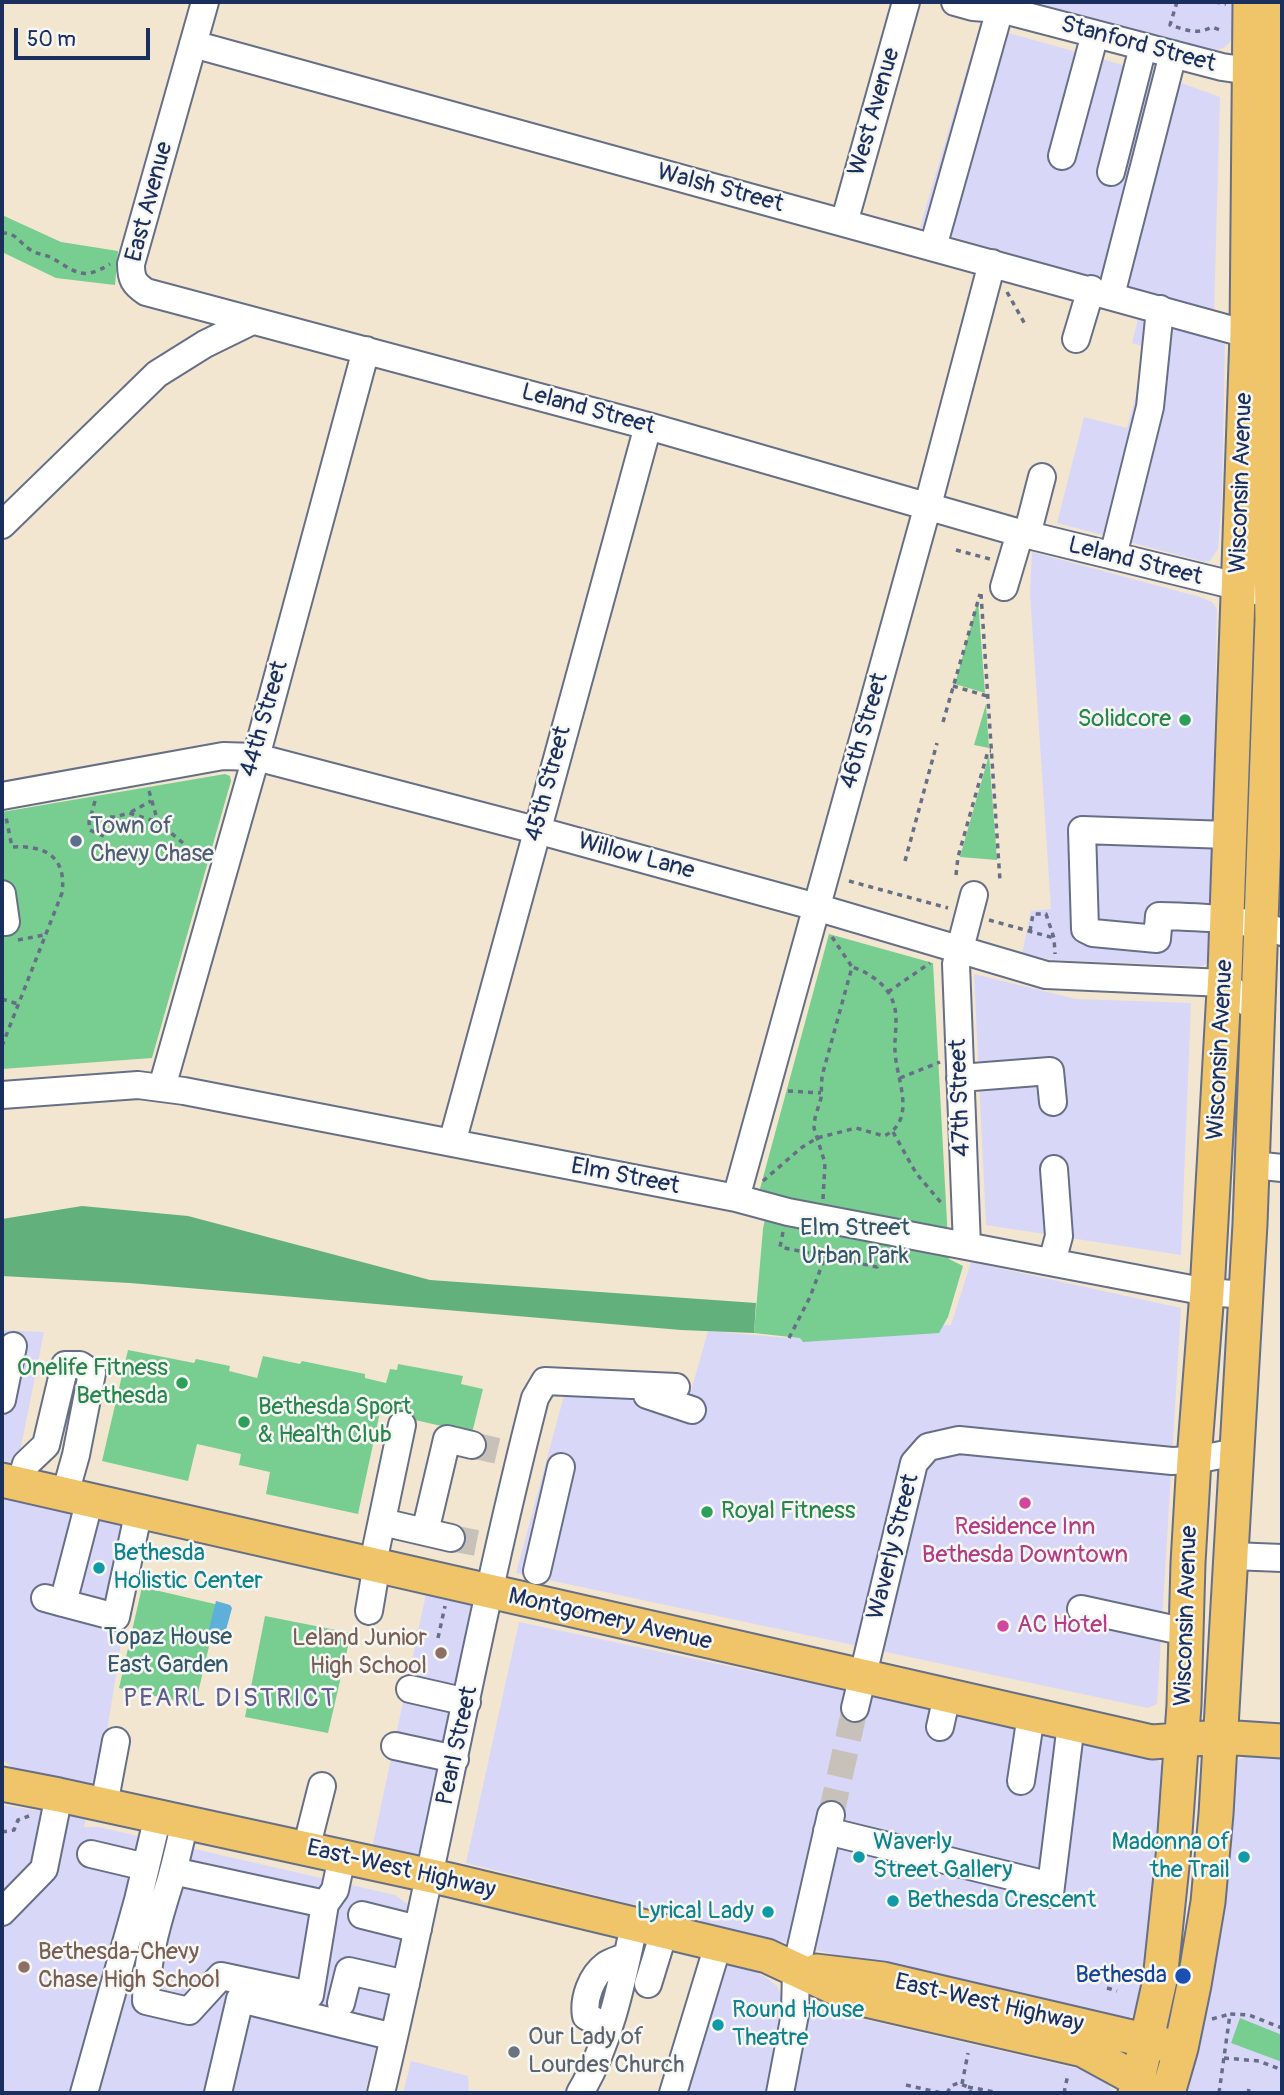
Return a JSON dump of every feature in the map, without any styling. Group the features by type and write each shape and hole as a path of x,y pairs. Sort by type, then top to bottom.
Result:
{"main road":[{"name":"Wisconsin Avenue","path":"1140,2089 1160,1980 1174,1847 1182,1740 1194,1460 1207,1292 1224,983 1247,334 1248,71 1239,3"},
{"name":"Wisconsin Avenue","path":"1168,2093 1181,2048 1208,1902 1221,1737 1246,1295 1268,1167 1259,1012 1272,928 1279,596 1277,540 1282,5"},
{"name":"Montgomery Avenue","path":"11,1482 491,1591 859,1693 943,1712 1031,1715 1152,1742 1221,1737 1282,1741"},
{"name":"East-West Highway","path":"25,1791 171,1819 430,1876 642,1937 718,1945 767,1956 857,1998 1083,2050 1100,2057 1140,2089"},
{"name":"East-West Highway","path":"796,1969 859,1974 1181,2048"}],"street":[{"name":"East Avenue","path":"205,2 131,264 131,276 136,285 146,292 252,321"},
{"name":"West Avenue","path":"844,223 906,2"},
{"name":"Stanford Street","path":"955,2 973,7 994,6 1045,11 1095,34 1222,67 1281,75"},
{"path":"933,247 994,6"},
{"path":"1062,156 1095,34"},
{"name":"Walsh Street","path":"193,44 933,247 997,274 1101,292 1247,334"},
{"path":"1111,172 1143,47"},
{"path":"1076,339 1101,292 1173,54"},
{"name":"46th Street","path":"746,1193 816,907 928,505 997,274"},
{"path":"1112,556 1150,407 1160,309"},
{"path":"2,525 157,374 205,344 252,321"},
{"name":"Leland Street","path":"252,321 648,426 1023,534 1279,596"},
{"name":"44th Street","path":"162,1087 256,757 366,350"},
{"name":"45th Street","path":"452,1143 648,426"},
{"path":"990,592 1023,534 1042,477"},
{"name":"Willow Lane","path":"3,804 223,756 256,757 816,907 947,955 1046,975 1224,983"},
{"path":"1228,835 1082,830 1085,929 1093,933 1157,940 1159,916 1227,918 1272,928"},
{"path":"2,894 7,932"},
{"name":"47th Street","path":"967,1246 950,1070 956,964 947,955 969,908"},
{"path":"1092,977 1093,933"},
{"path":"1224,983 1259,1012"},
{"path":"950,1070 1051,1071 1053,1102"},
{"name":"Elm Street","path":"2,1095 138,1085 162,1087 452,1143 746,1193 788,1212 1207,1292 1246,1295"},
{"path":"1052,1262 1059,1236 1054,1169"},
{"path":"2,1400 13,1346"},
{"path":"11,1482 46,1445 65,1365 80,1365 92,1373 76,1455 77,1496 54,1601 116,1617 139,1510"},
{"name":"Pearl Street","path":"381,2093 491,1591 490,1546 509,1500 511,1454 545,1381 608,1383"},
{"path":"608,1383 676,1387"},
{"path":"608,1383 692,1410"},
{"path":"369,1611 382,1522 402,1425"},
{"path":"425,1532 447,1439 472,1445"},
{"name":"Waverly Street","path":"859,1693 914,1463 928,1447 960,1440 1172,1461 1194,1460"},
{"path":"42,1448 76,1455"},
{"path":"1194,1460 1237,1452"},
{"path":"537,1571 561,1467"},
{"path":"509,1500 551,1509"},
{"path":"382,1522 451,1538"},
{"path":"1232,1556 1282,1558"},
{"path":"1081,1609 1185,1632"},
{"path":"410,1689 467,1702"},
{"path":"1021,1781 1031,1715"},
{"path":"780,2093 795,2014 796,1969 829,1823 918,1843 1043,1888 1070,1724"},
{"path":"104,1805 116,1741"},
{"path":"395,1746 455,1759"},
{"path":"306,1849 322,1786"},
{"path":"2,1912 44,1869 25,1791"},
{"path":"84,2093 146,1867 171,1819"},
{"path":"171,1819 173,1871 163,1900 146,1980 146,2001 189,2011 221,1976 310,1995 326,1904 335,1890 342,1857"},
{"path":"91,1854 146,1867"},
{"path":"173,1871 326,1904"},
{"path":"362,1914 418,1929"},
{"path":"642,1937 648,1984"},
{"path":"580,2093 588,2079 642,1937"},
{"path":"673,2093 718,1945"},
{"path":"341,2003 349,1971 406,1984"},
{"path":"218,2093 240,2000 394,2037"}],"path":[{"path":"1177,2 1170,25 1192,32 1202,32 1212,27 1223,31"},
{"path":"1215,2 1239,3"},
{"path":"2,233 16,236 34,253 51,258 68,270 81,274 96,272 119,259"},
{"path":"997,274 1026,326"},
{"path":"956,550 996,561"},
{"path":"943,722 979,594 990,592 988,696 1000,881"},
{"path":"953,686 988,696"},
{"path":"905,861 937,743"},
{"path":"956,875 958,857 988,751 991,751"},
{"path":"148,786 158,822"},
{"path":"95,795 90,831 108,838"},
{"path":"90,817 115,817 151,802"},
{"path":"2,1045 62,892 64,878 60,866 52,856 40,848 12,847 3,804"},
{"path":"129,813 158,822 183,844"},
{"path":"849,881 969,908 1054,938"},
{"path":"1030,931 1033,914 1046,914 1054,938 1055,956"},
{"path":"7,932 45,935"},
{"path":"746,1193 817,1138 856,1128 884,1136 893,1132 902,1114 895,1052 896,1010 888,992 871,976 852,967 844,951 828,933"},
{"path":"888,992 947,955"},
{"path":"823,1199 825,1163 814,1128 822,1076 852,967"},
{"path":"2,999 18,1004"},
{"path":"2,1012 2,1045"},
{"path":"900,1078 950,1070"},
{"path":"783,1090 821,1093"},
{"path":"893,1132 916,1173 951,1212"},
{"path":"788,1212 780,1247 877,1266 886,1230"},
{"path":"789,1338 810,1297 825,1256"},
{"path":"438,1638 447,1598"},
{"path":"2,1832 13,1830 25,1791"},
{"path":"1107,1980 1125,1979 1119,1983"},
{"path":"1219,2093 1230,2014"},
{"path":"1211,2020 1230,2014 1249,2015 1282,2028"},
{"path":"962,2084 968,2053"},
{"path":"1224,2058 1259,2061 1282,2070"},
{"path":"1065,2093 1068,2074"},
{"path":"906,2085 944,2093 951,2086 962,2084 1000,2093"},
{"path":"968,2087 971,2093"}],"shaded area":[{"path":"1028,2 1235,2 1233,34 1224,48 1205,52"},
{"path":"980,25 1159,75 1220,97 1214,314 920,227"},
{"path":"1139,315 1223,338 1225,342 1222,496 1218,549 1210,561 1205,562 1057,523 1084,417 1127,428 1149,348 1132,343"},
{"path":"1032,552 1200,597 1212,602 1217,609 1211,911 1208,962 1203,966 1053,960 1022,954 1031,911 1051,909 1030,594"},
{"path":"974,974 1076,999 1191,1003 1181,1255 986,1225"},
{"path":"971,1262 1181,1308 1157,1704 1148,1708 516,1573 566,1388 691,1391 708,1331 789,1338 951,1325"},
{"path":"2,1330 44,1332 14,1482 2,1480"},
{"path":"2,1495 140,1524 98,1788 34,1782 2,1760"},
{"path":"427,1589 474,1603 424,1847 415,1856 372,1848"},
{"path":"519,1622 1155,1756 1167,1772 1151,1916 1135,2013 1129,2018 1117,2018 840,1956 466,1863"},
{"path":"1246,1756 1282,1758 1282,2093 1188,2093 1214,1975 1235,1766 1238,1760"},
{"path":"2,1805 86,1818 84,1827 99,1827 395,1895 410,1906 365,2093 2,2093"},
{"path":"718,1960 747,1968 767,1978 777,1986 784,2001 1088,2071 1105,2080 1114,2093 682,2093"},
{"path":"411,2061 468,2076 469,2093 403,2093"}],"green space":[{"path":"2,215 61,242 118,251 115,285 56,278 2,252"},
{"path":"978,600 985,693 955,684"},
{"path":"986,704 989,748 974,745"},
{"path":"989,755 997,860 960,857"},
{"path":"225,774 230,776 231,781 152,1058 2,1069 2,812"},
{"name":"Elm Street Urban Park","path":"829,934 933,963 949,1259 963,1266 948,1317 939,1333 803,1342 800,1338 754,1333 763,1229 769,1198 758,1196"},
{"path":"82,1206 188,1216 430,1280 756,1303 754,1333 681,1330 130,1283 2,1276 2,1219"},
{"name":"Bethesda Sport & Health Club","path":"128,1350 194,1363 196,1359 230,1366 229,1371 257,1378 263,1356 365,1374 365,1378 386,1383 390,1369 397,1370 398,1364 463,1376 461,1384 483,1389 472,1433 380,1412 358,1514 266,1494 270,1472 239,1465 241,1454 197,1444 188,1481 102,1461"},
{"name":"Topaz House East Garden","path":"142,1587 219,1605 195,1705 119,1688"},
{"path":"265,1616 351,1633 328,1733 245,1717"},
{"path":"1240,2018 1282,2035 1282,2062 1231,2043"}],"water":[{"path":"216,1601 232,1608 223,1641 207,1637"}],"tunnel":[{"path":"472,1445 502,1452"},
{"path":"451,1538 481,1544"},
{"path":"831,1815 855,1708"}],"place":[{"name":"Solidcore","path":"1185,720"},
{"name":"Town of Chevy Chase","path":"76,841"},
{"name":"Onelife Fitness Bethesda","path":"182,1383"},
{"name":"Bethesda Sport & Health Club","path":"244,1422"},
{"name":"Residence Inn Bethesda Downtown","path":"1025,1503"},
{"name":"Royal Fitness","path":"707,1512"},
{"name":"Bethesda Holistic Center","path":"99,1568"},
{"name":"AC Hotel","path":"1003,1626"},
{"name":"Leland Junior High School","path":"441,1653"},
{"name":"Waverly Street Gallery","path":"859,1857"},
{"name":"Madonna of the Trail","path":"1244,1857"},
{"name":"Bethesda Crescent","path":"893,1901"},
{"name":"Lyrical Lady","path":"768,1912"},
{"name":"Bethesda-Chevy Chase High School","path":"24,1967"},
{"name":"Bethesda","path":"1183,1976"},
{"name":"Round House Theatre","path":"718,2025"},
{"name":"Our Lady of Lourdes Church","path":"514,2052"}],"district":[{"name":"PEARL DISTRICT","path":"230,1699"}]}
